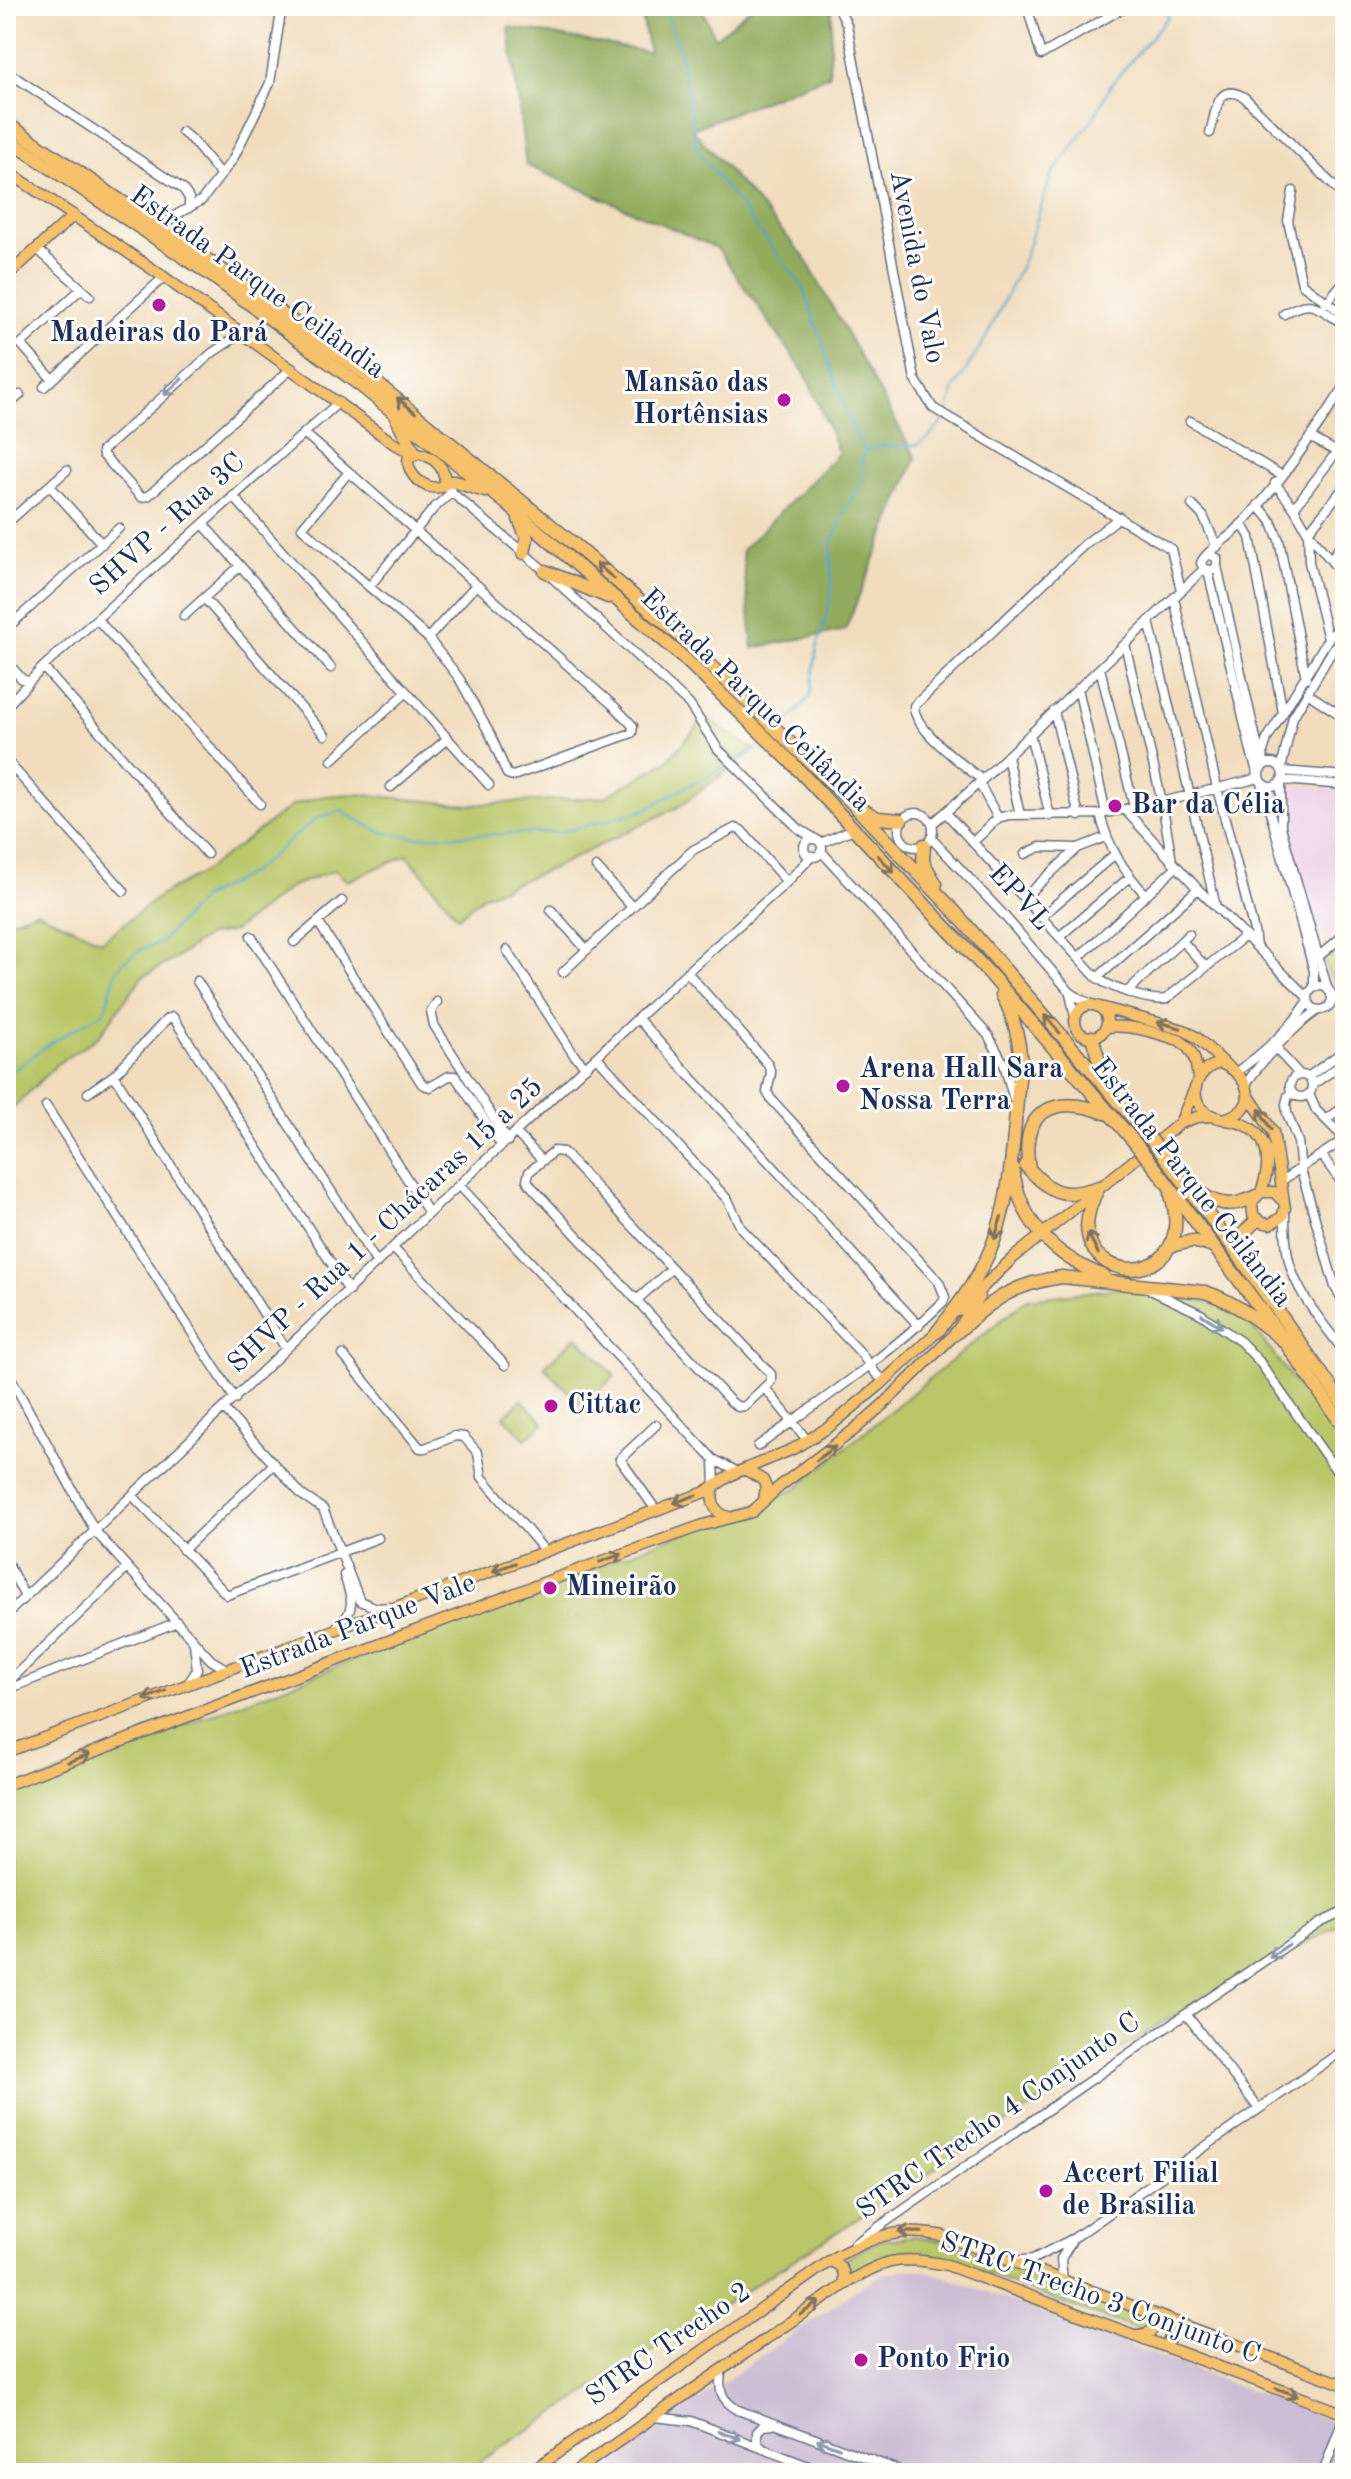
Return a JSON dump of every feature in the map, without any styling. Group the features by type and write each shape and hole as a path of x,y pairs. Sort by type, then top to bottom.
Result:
{"highway":[{"name":"Estrada Parque Ceilândia","path":"6,123 218,267 398,398 681,637 760,723 774,747 991,975 1130,1137 1285,1342 1345,1429"},
{"name":"Estrada Parque Ceilândia","path":"6,138 212,276 391,410 502,501 760,723 784,736 956,913 1139,1125 1240,1257 1345,1407"},
{"path":"391,410 412,456"},
{"path":"447,487 466,484 502,501 522,523 527,538 524,553"},
{"path":"545,571 621,603"},
{"path":"847,798 878,818 901,820"},
{"path":"928,841 923,862 956,913"},
{"path":"937,1332 973,1282 994,1241 1003,1210 1021,1062 1019,1039 1009,1008 991,975"},
{"path":"1092,1037 1107,1088"},
{"path":"1029,1168 1026,1141 1030,1129 1042,1114 1058,1106 1079,1104 1112,1116"},
{"path":"1011,1152 1038,1180 1052,1189 1066,1193 1099,1187"},
{"path":"1011,1152 1020,1199 1041,1236 1055,1249 1087,1269 1142,1286"},
{"path":"1178,1174 1215,1203 1239,1204 1259,1194"},
{"path":"1168,1184 1177,1218 1171,1246"},
{"path":"1099,1187 1089,1204 1086,1229 1095,1252 1121,1269 1139,1269 1156,1261 1171,1246 1192,1241 1213,1246"},
{"path":"1240,1257 1238,1243 1241,1234 1263,1222"},
{"path":"955,1334 997,1298 1016,1287 1062,1277 1205,1292 1224,1298 1285,1342"}],"main road":[{"path":"6,170 164,277 238,336 292,368 412,456 427,455 435,460 444,473 447,487 433,488 418,480 410,470 412,456"},
{"path":"6,277 74,215"},
{"path":"1097,1006 1107,1017 1102,1034 1092,1037 1079,1032 1075,1017 1080,1009 1097,1006"},
{"name":"EPVL","path":"1097,1006 1184,1030 1231,1069"},
{"path":"1106,1027 1137,1028 1184,1043 1196,1060 1201,1107 1219,1118 1240,1112 1247,1090"},
{"path":"991,1278 955,1334 867,1419 764,1500 757,1509 728,1517 715,1508 712,1498 714,1487 808,1441 843,1417 991,1278 1180,1123 1197,1117 1219,1118 1239,1121 1251,1127 1264,1142 1267,1176 1251,1208 1263,1222 1282,1217 1284,1204 1273,1132 1231,1069 1213,1065 1207,1068 1197,1082 1180,1123"},
{"path":"1259,1194 1274,1192 1284,1204"},
{"path":"742,1471 763,1480 766,1487 764,1500"},
{"name":"Estrada Parque Vale","path":"6,1752 714,1487"},
{"name":"Estrada Parque Vale","path":"6,1785 548,1581 728,1517"},
{"name":"STRC Trecho 3 Conjunto C","path":"833,2259 876,2237 896,2232 944,2236 1345,2385"},
{"path":"833,2259 845,2275 842,2286"},
{"name":"STRC Trecho 2","path":"532,2472 833,2259"},
{"name":"STRC Trecho 3 Conjunto C","path":"722,2369 842,2286 880,2264 917,2259 947,2265 1345,2414"},
{"path":"1135,2335 1153,2330 1156,2321 1152,2314"},
{"path":"1166,2347 1172,2331 1179,2328 1221,2339"},
{"name":"STRC Trecho 2","path":"573,2473 722,2369"}],"street":[{"path":"160,227 202,200 233,159 270,83 282,6"},
{"name":"Avenida do Valo","path":"838,6 847,25 915,379 933,408 1171,549 1181,590"},
{"path":"1027,6 1041,55 1127,6"},
{"path":"6,71 183,189 189,198 189,208"},
{"path":"1210,133 1219,99 1227,92 1234,91 1244,97 1345,197"},
{"path":"182,132 221,175"},
{"path":"1293,191 1288,221 1302,284 1345,315"},
{"path":"33,253 90,296"},
{"path":"44,387 164,277"},
{"path":"1326,303 1345,280"},
{"path":"52,379 21,344 81,289"},
{"path":"1284,314 1298,305 1311,304 1345,325"},
{"path":"238,336 212,353 102,451 141,497 148,496 292,368"},
{"path":"932,824 1209,563 1218,546 1258,505 1278,479 1345,386"},
{"path":"6,407 20,395"},
{"name":"SHVP - Rua 3C","path":"6,707 43,667 339,402"},
{"path":"1190,421 1278,479 1308,532 1345,578"},
{"path":"304,433 349,472 414,532 615,707 633,726 632,733 510,776 459,678 428,638 302,528 349,472"},
{"path":"1294,508 1342,445 1310,437"},
{"path":"6,524 67,470"},
{"path":"50,486 102,544"},
{"path":"1328,639 1309,562 1308,532 1345,486"},
{"path":"369,587 434,508 447,487 545,571 689,704 718,749 799,829 820,845 988,1035 1010,1078 1015,1114"},
{"path":"233,496 489,785"},
{"path":"1192,505 1203,516 1218,546"},
{"path":"1258,505 1271,521 1279,540 1306,678"},
{"path":"998,818 981,781 943,747 918,719 914,706 1085,544 1120,517"},
{"path":"203,524 331,668"},
{"path":"1240,525 1250,537 1283,713"},
{"path":"6,629 119,528"},
{"path":"1331,559 1345,539"},
{"path":"1209,563 1314,971 1310,995 1302,1012 1250,1063 1231,1069"},
{"path":"1209,563 1251,751 1266,786 1274,787 1282,775"},
{"path":"184,616 240,566"},
{"path":"428,638 476,585"},
{"path":"204,598 325,735"},
{"path":"1174,598 1256,946"},
{"path":"97,619 260,804"},
{"path":"1149,621 1216,907"},
{"path":"1261,773 1267,739 1328,639 1345,622"},
{"path":"1247,1090 1254,1072 1275,1050 1318,1010 1329,1006 1330,993 1317,958 1281,827 1282,775 1289,726 1335,646 1345,638"},
{"path":"1125,644 1174,864"},
{"path":"6,661 22,679 28,681"},
{"path":"43,667 207,854"},
{"path":"1100,668 1129,809 1174,864 1294,985 1310,995 1314,1009 1318,1010"},
{"path":"1078,688 1106,837 1114,855 1146,895"},
{"path":"332,760 407,692"},
{"path":"1307,693 1345,718"},
{"path":"1054,711 1079,816"},
{"path":"1030,734 1050,816"},
{"path":"391,787 448,738"},
{"path":"1256,744 1267,739"},
{"path":"1007,756 1020,815"},
{"path":"6,760 124,891"},
{"path":"973,842 998,818 1020,815 1079,816 1129,809 1217,788 1261,773 1273,763 1282,775 1345,785"},
{"path":"1282,775 1345,776"},
{"path":"921,813 932,824 928,841 913,846 904,841 899,831 901,820 910,814 921,813"},
{"path":"946,813 1097,978 1106,984 1151,1000 1166,999 1245,936"},
{"path":"563,972 693,850 735,828 741,830 787,882"},
{"path":"799,829 807,852 817,856 820,845 853,829"},
{"path":"1025,897 1078,848 1106,837"},
{"path":"807,852 810,840 820,845"},
{"name":"EPVL","path":"928,841 1002,913 1070,992 1097,1006"},
{"path":"1025,854 1040,847 1078,848"},
{"name":"SHVP - Rua 1 - Chácaras 15 a 25","path":"6,1615 429,1213 787,882 798,871 807,852"},
{"path":"1042,916 1114,855"},
{"path":"1079,957 1146,895 1174,864"},
{"path":"596,867 632,907"},
{"path":"1060,936 1130,877"},
{"path":"1097,978 1198,889"},
{"path":"294,942 342,901"},
{"path":"551,910 587,950"},
{"path":"318,922 422,1084 430,1087 449,1076 455,1076 505,1144"},
{"path":"1317,958 1345,934"},
{"path":"251,936 429,1213"},
{"path":"1128,991 1185,938 1205,966"},
{"path":"507,950 574,1055 586,1067"},
{"path":"687,972 768,1064 771,1073 767,1092 770,1098 939,1282 945,1297 920,1324 870,1366 758,1446"},
{"path":"197,981 377,1263"},
{"path":"1310,995 1319,986 1345,1006"},
{"name":"EPVL","path":"1070,992 1075,1017"},
{"path":"437,1002 431,1011 431,1018 439,1036 505,1144"},
{"path":"88,1093 114,1075 167,1019 173,1017 349,1291"},
{"path":"638,1019 920,1324"},
{"path":"1275,1050 1305,1082 1316,1110 1345,1139 1281,1181"},
{"path":"1292,1093 1299,1097 1305,1082 1345,1050"},
{"path":"597,1057 728,1200 741,1228 859,1351 881,1380"},
{"path":"1345,1062 1305,1082 1290,1084 1292,1093 1286,1104 1298,1142 1301,1170 1335,1287 1345,1304"},
{"path":"114,1075 286,1349"},
{"path":"46,1106 235,1399"},
{"path":"1326,1120 1345,1106"},
{"path":"516,1133 542,1160"},
{"path":"554,1151 563,1152 672,1268 772,1377 745,1406 734,1404 528,1183 529,1172 554,1151"},
{"path":"1322,1156 1345,1187"},
{"path":"459,1185 713,1459 742,1471"},
{"path":"1284,1204 1289,1264 1310,1304 1345,1353"},
{"path":"1263,1222 1277,1230 1285,1241"},
{"path":"393,1248 505,1365"},
{"path":"637,1300 672,1268"},
{"path":"1335,1287 1345,1281"},
{"path":"1142,1286 1201,1314 1241,1342 1259,1361 1345,1483"},
{"path":"343,1355 420,1448 455,1436 464,1437 478,1453 482,1477 545,1551"},
{"path":"6,1369 95,1531 211,1660 226,1669"},
{"path":"765,1388 808,1441"},
{"path":"224,1409 302,1495 323,1509 356,1603"},
{"path":"656,1425 620,1459 656,1510"},
{"path":"713,1459 716,1469 714,1487"},
{"path":"183,1550 274,1464"},
{"path":"132,1495 227,1595 378,1538"},
{"path":"6,1560 25,1597"},
{"path":"6,1684 127,1568"},
{"path":"356,1603 377,1608 394,1606"},
{"path":"331,1630 346,1618 356,1603"},
{"path":"6,1690 177,1622"},
{"path":"189,1682 196,1673 194,1642"},
{"path":"197,1664 211,1660"},
{"name":"STRC Trecho 4 Conjunto C","path":"833,2259 1186,2014 1320,1923 1345,1911"},
{"path":"1186,2014 1259,2109"},
{"path":"1012,2261 1033,2259 1074,2238 1345,2049"},
{"path":"1063,2281 1061,2259 1074,2238"},
{"path":"722,2369 719,2389 728,2404 778,2426 906,2473"},
{"path":"1323,2473 1345,2414"},
{"path":"653,2417 691,2421 826,2473"},
{"path":"763,2449 756,2439 758,2430 766,2425 778,2426"}],"shaded area":[{"path":"1296,785 1345,791 1345,927 1323,943 1287,832 1286,792"},
{"path":"922,2270 941,2275 1345,2426 1345,2473 594,2473 863,2285 884,2274"}],"green space":[{"path":"640,6 701,6 715,38 753,6 832,6 829,75 692,129 804,256 916,458 845,630 753,648 742,550 839,453 806,375 717,248 526,165 509,27 649,52"},
{"path":"705,718 755,750 678,807 553,868 484,895 458,917 407,855 347,881 335,870 292,886 234,931 207,936 142,977 98,1037 57,1064 6,1115 6,922 36,911 102,941 161,895 202,873 293,805 324,796 357,794 468,805 605,797 667,761"},
{"path":"1344,942 1345,997 1329,973 1324,956"},
{"path":"1138,1286 1239,1310 1345,1447 1345,1922 1165,2021 462,2473 6,2473 6,1794 794,1490 1027,1299"},
{"path":"577,1336 615,1376 583,1406 544,1367"},
{"path":"522,1400 544,1423 525,1439 504,1416"},
{"path":"914,2236 952,2243 1149,2317 1152,2324 1145,2331 948,2259 915,2254 882,2259 853,2274 844,2259 877,2241"}],"waterway":[{"path":"664,6 681,56 698,152 803,287 847,415 865,452 861,460 863,476 860,485 843,514 831,546 831,599 818,643 810,696 783,728"},
{"path":"947,415 954,389 987,336 1024,259 1051,176 1095,116 1110,86 1167,18 1169,6"},
{"path":"866,451 919,444 944,420"},
{"path":"734,761 764,745"},
{"path":"6,1071 17,1068 46,1046 105,1011 116,971 123,962 142,949 160,943 202,898 251,873 317,818 340,811 381,832 414,837 561,832 642,811 729,764"}],"place":[{"name":"Madeiras do Pará","path":"159,305"},
{"name":"Mansão das Hortênsias","path":"784,400"},
{"name":"Bar da Célia","path":"1115,806"},
{"name":"Arena Hall Sara Nossa Terra","path":"843,1086"},
{"name":"Cittac","path":"551,1406"},
{"name":"Mineirão","path":"550,1588"},
{"name":"Accert Filial de Brasilia","path":"1046,2191"},
{"name":"Ponto Frio","path":"861,2360"}]}
